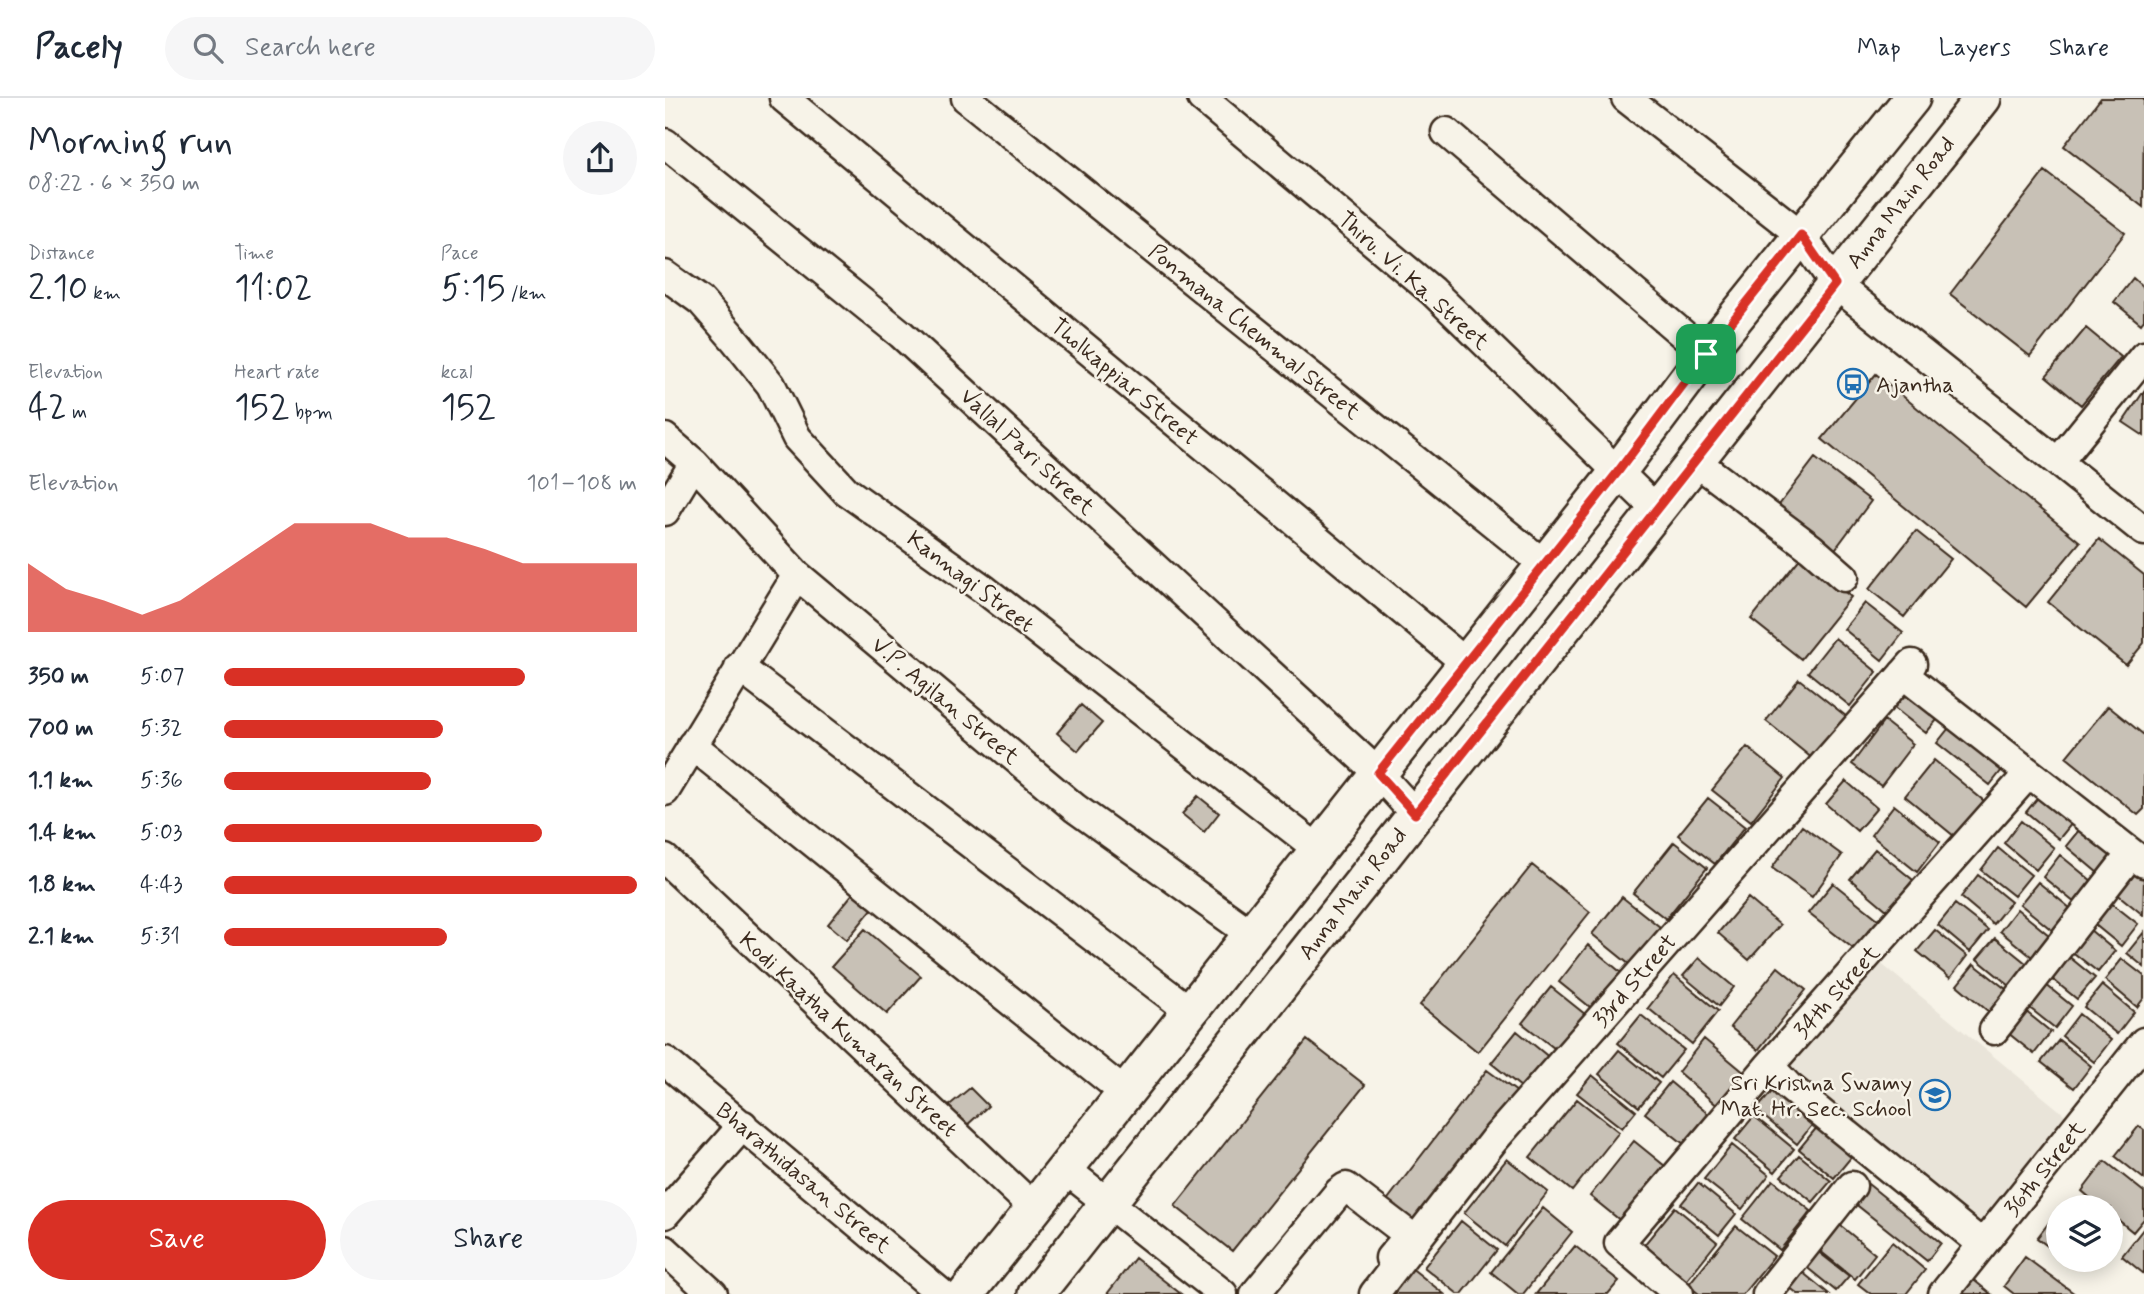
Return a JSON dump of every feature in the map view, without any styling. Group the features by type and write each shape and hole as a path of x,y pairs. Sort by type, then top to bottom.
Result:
{"main road":[{"path":"966,1294 1617,473 1706,354 1912,98"},
{"name":"Anna Main Road","path":"1036,1294 1983,98"}],"street":[{"name":"Tholkappiar Street","path":"784,98 1466,663"},
{"name":"Ponmana Chemmal Street","path":"966,98 1544,564"},
{"name":"Thiru. Vi. Ka. Street","path":"1202,98 1432,291 1657,510"},
{"path":"1626,98 1801,235 1835,284 2144,531"},
{"path":"1446,132 1706,354"},
{"name":"Vallal Pari Street","path":"665,143 901,334 1378,773 1415,814"},
{"name":"Kannagi Street","path":"665,275 701,302 735,340 771,385 797,438 846,491 985,590 1318,849"},
{"path":"2058,462 2144,356"},
{"name":"V.P. Agilan Street","path":"665,438 694,463 797,575 1075,808 1251,934"},
{"path":"1695,461 1811,548 1844,577"},
{"path":"665,511 694,463"},
{"path":"665,792 797,575"},
{"path":"739,667 1190,1011"},
{"name":"33rd Street","path":"1374,1294 1493,1141 1907,669 2029,773"},
{"path":"692,745 1125,1093"},
{"path":"1994,1030 2137,858 2029,773"},
{"name":"34th Street","path":"1679,1294 1619,1243 1769,1066 2029,773"},
{"name":"Kodi Kaatha Kumaran Street","path":"665,859 1034,1208"},
{"name":"36th Street","path":"1943,1294 2144,1042"},
{"name":"Bharathidasan Street","path":"665,1061 942,1294"},
{"path":"1769,1066 1789,1086 1982,1244"},
{"path":"665,1214 743,1125"},
{"path":"1065,1169 1223,1294"},
{"path":"1767,1294 1852,1186"},
{"path":"1255,1294 1346,1187 1401,1228 1406,1239 1357,1294"},
{"path":"665,1250 713,1294"}],"shaded area":[{"path":"1873,957 2070,1119 1977,1231 1780,1068"}],"building":[{"path":"2101,98 2144,98 2143,207 2064,146"},
{"path":"2045,171 2125,233 2030,356 1950,294"},
{"path":"2133,278 2144,288 2144,320 2141,324 2114,302"},
{"path":"2086,328 2121,357 2081,405 2046,376"},
{"path":"1876,374 2080,542 2026,607 1822,439"},
{"path":"2144,391 2144,436 2123,422"},
{"path":"1815,458 1871,501 1833,552 1776,509"},
{"path":"1916,531 1951,559 1904,617 1869,589"},
{"path":"2099,539 2144,575 2144,643 2126,665 2048,602"},
{"path":"1801,557 1851,597 1801,659 1751,619"},
{"path":"1865,603 1903,633 1882,660 1844,629"},
{"path":"1835,638 1877,672 1850,706 1808,672"},
{"path":"1799,679 1847,717 1813,759 1766,721"},
{"path":"1909,688 1942,714 1926,733 1893,707"},
{"path":"1081,705 1102,723 1078,751 1057,733"},
{"path":"2108,706 2144,735 2144,809 2138,815 2066,757"},
{"path":"1956,719 2009,761 1990,785 1937,743"},
{"path":"1884,721 1913,744 1881,786 1852,764"},
{"path":"1747,747 1785,778 1751,821 1712,790"},
{"path":"1934,760 1984,801 1954,836 1905,796"},
{"path":"1846,781 1877,808 1857,831 1826,804"},
{"path":"2044,790 2077,817 2059,839 2026,812"},
{"path":"1198,796 1219,813 1204,832 1182,814"},
{"path":"1708,798 1745,827 1715,864 1678,835"},
{"path":"1894,805 1940,842 1917,872 1871,835"},
{"path":"2021,821 2054,848 2036,870 2004,843"},
{"path":"2083,825 2116,851 2098,873 2066,846"},
{"path":"1802,826 1842,855 1812,897 1772,868"},
{"path":"1674,842 1707,868 1666,919 1633,893"},
{"path":"1998,848 2031,875 2014,896 1981,870"},
{"path":"1875,849 1913,880 1888,911 1850,879"},
{"path":"2060,855 2093,882 2075,903 2043,877"},
{"path":"1532,865 1590,912 1478,1052 1420,1005"},
{"path":"2128,866 2144,879 2143,915 2110,888"},
{"path":"1978,875 2011,902 1993,924 1961,897"},
{"path":"2038,882 2071,909 2053,931 2020,904"},
{"path":"1833,883 1883,923 1859,953 1808,913"},
{"path":"854,892 873,908 847,940 828,924"},
{"path":"1622,897 1665,931 1635,969 1592,934"},
{"path":"1748,898 1780,925 1749,960 1718,933"},
{"path":"2105,898 2138,924 2121,946 2088,919"},
{"path":"1955,904 1988,930 1970,952 1938,925"},
{"path":"2017,909 2050,936 2032,957 2000,931"},
{"path":"2083,924 2115,951 2098,972 2065,946"},
{"path":"865,929 921,976 887,1014 832,966"},
{"path":"1935,930 1967,956 1950,978 1917,951"},
{"path":"2144,932 2144,967 2127,953"},
{"path":"1995,938 2027,964 2010,986 1977,959"},
{"path":"1588,945 1624,975 1595,1011 1559,982"},
{"path":"2062,951 2095,978 2077,999 2045,973"},
{"path":"1699,958 1734,987 1719,1006 1683,976"},
{"path":"2122,959 2144,976 2144,998 2137,1007 2105,980"},
{"path":"1974,964 2007,990 1989,1012 1957,985"},
{"path":"1778,967 1806,990 1758,1050 1730,1027"},
{"path":"1674,975 1718,1011 1692,1044 1648,1008"},
{"path":"2040,980 2072,1006 2055,1028 2022,1002"},
{"path":"2102,985 2134,1012 2117,1034 2084,1007"},
{"path":"1551,987 1591,1019 1563,1055 1522,1023"},
{"path":"2019,1006 2051,1032 2034,1054 2002,1028"},
{"path":"2079,1014 2111,1040 2094,1062 2062,1036"},
{"path":"1641,1015 1684,1050 1661,1078 1618,1043"},
{"path":"1517,1031 1551,1059 1526,1091 1491,1063"},
{"path":"1704,1039 1746,1074 1719,1107 1678,1072"},
{"path":"1307,1040 1365,1085 1232,1251 1175,1206"},
{"path":"2059,1040 2091,1066 2074,1088 2041,1062"},
{"path":"1619,1050 1659,1083 1639,1107 1599,1074"},
{"path":"1487,1070 1517,1092 1412,1230 1382,1207"},
{"path":"1592,1075 1636,1111 1622,1128 1577,1093"},
{"path":"1670,1082 1713,1118 1689,1148 1645,1113"},
{"path":"1776,1087 1816,1120 1797,1144 1756,1110"},
{"path":"970,1088 988,1106 965,1127 947,1107"},
{"path":"1577,1099 1619,1132 1572,1191 1530,1157"},
{"path":"1754,1116 1794,1149 1775,1172 1735,1139"},
{"path":"1818,1126 1853,1155 1834,1178 1799,1149"},
{"path":"2139,1126 2144,1130 2144,1179 2115,1156"},
{"path":"1634,1141 1671,1171 1626,1225 1590,1196"},
{"path":"1732,1145 1769,1175 1742,1209 1704,1179"},
{"path":"1799,1155 1831,1181 1813,1202 1781,1176"},
{"path":"1507,1159 1548,1192 1505,1246 1464,1213"},
{"path":"2105,1161 2144,1192 2144,1219 2133,1232 2123,1224 2123,1195 2087,1195 2082,1191"},
{"path":"1773,1180 1811,1211 1780,1250 1742,1219"},
{"path":"1698,1183 1736,1214 1719,1235 1681,1204"},
{"path":"1868,1184 1941,1243 1927,1261 1853,1202"},
{"path":"1675,1207 1717,1242 1682,1286 1639,1251"},
{"path":"1543,1208 1572,1232 1523,1294 1518,1294 1491,1272"},
{"path":"1461,1221 1497,1250 1462,1294 1458,1294 1424,1267"},
{"path":"1835,1221 1875,1254 1855,1279 1814,1246"},
{"path":"1736,1226 1774,1256 1743,1294 1699,1294 1688,1285"},
{"path":"2046,1226 2046,1245 2037,1238"},
{"path":"2144,1228 2144,1274 2123,1255"},
{"path":"1892,1242 1925,1270 1906,1294 1871,1294 1858,1284"},
{"path":"1575,1246 1619,1281 1608,1294 1536,1294"},
{"path":"1816,1250 1849,1276 1836,1291 1804,1265"},
{"path":"2025,1257 2075,1294 2014,1294 2004,1286"},
{"path":"1135,1258 1181,1294 1107,1294"},
{"path":"1410,1267 1444,1294 1389,1294"},
{"path":"1796,1267 1829,1294 1798,1294 1783,1282"},
{"path":"1970,1277 1991,1294 1957,1294"}],"place":[{"name":"Ajantha","path":"1853,384"},
{"name":"Sri Krishna Swamy Mat. Hr. Sec. School","path":"1935,1095"}],"route":[{"path":"1801,235 1835,284 1415,814 1378,773 1617,473 1706,354 1801,235"}]}
